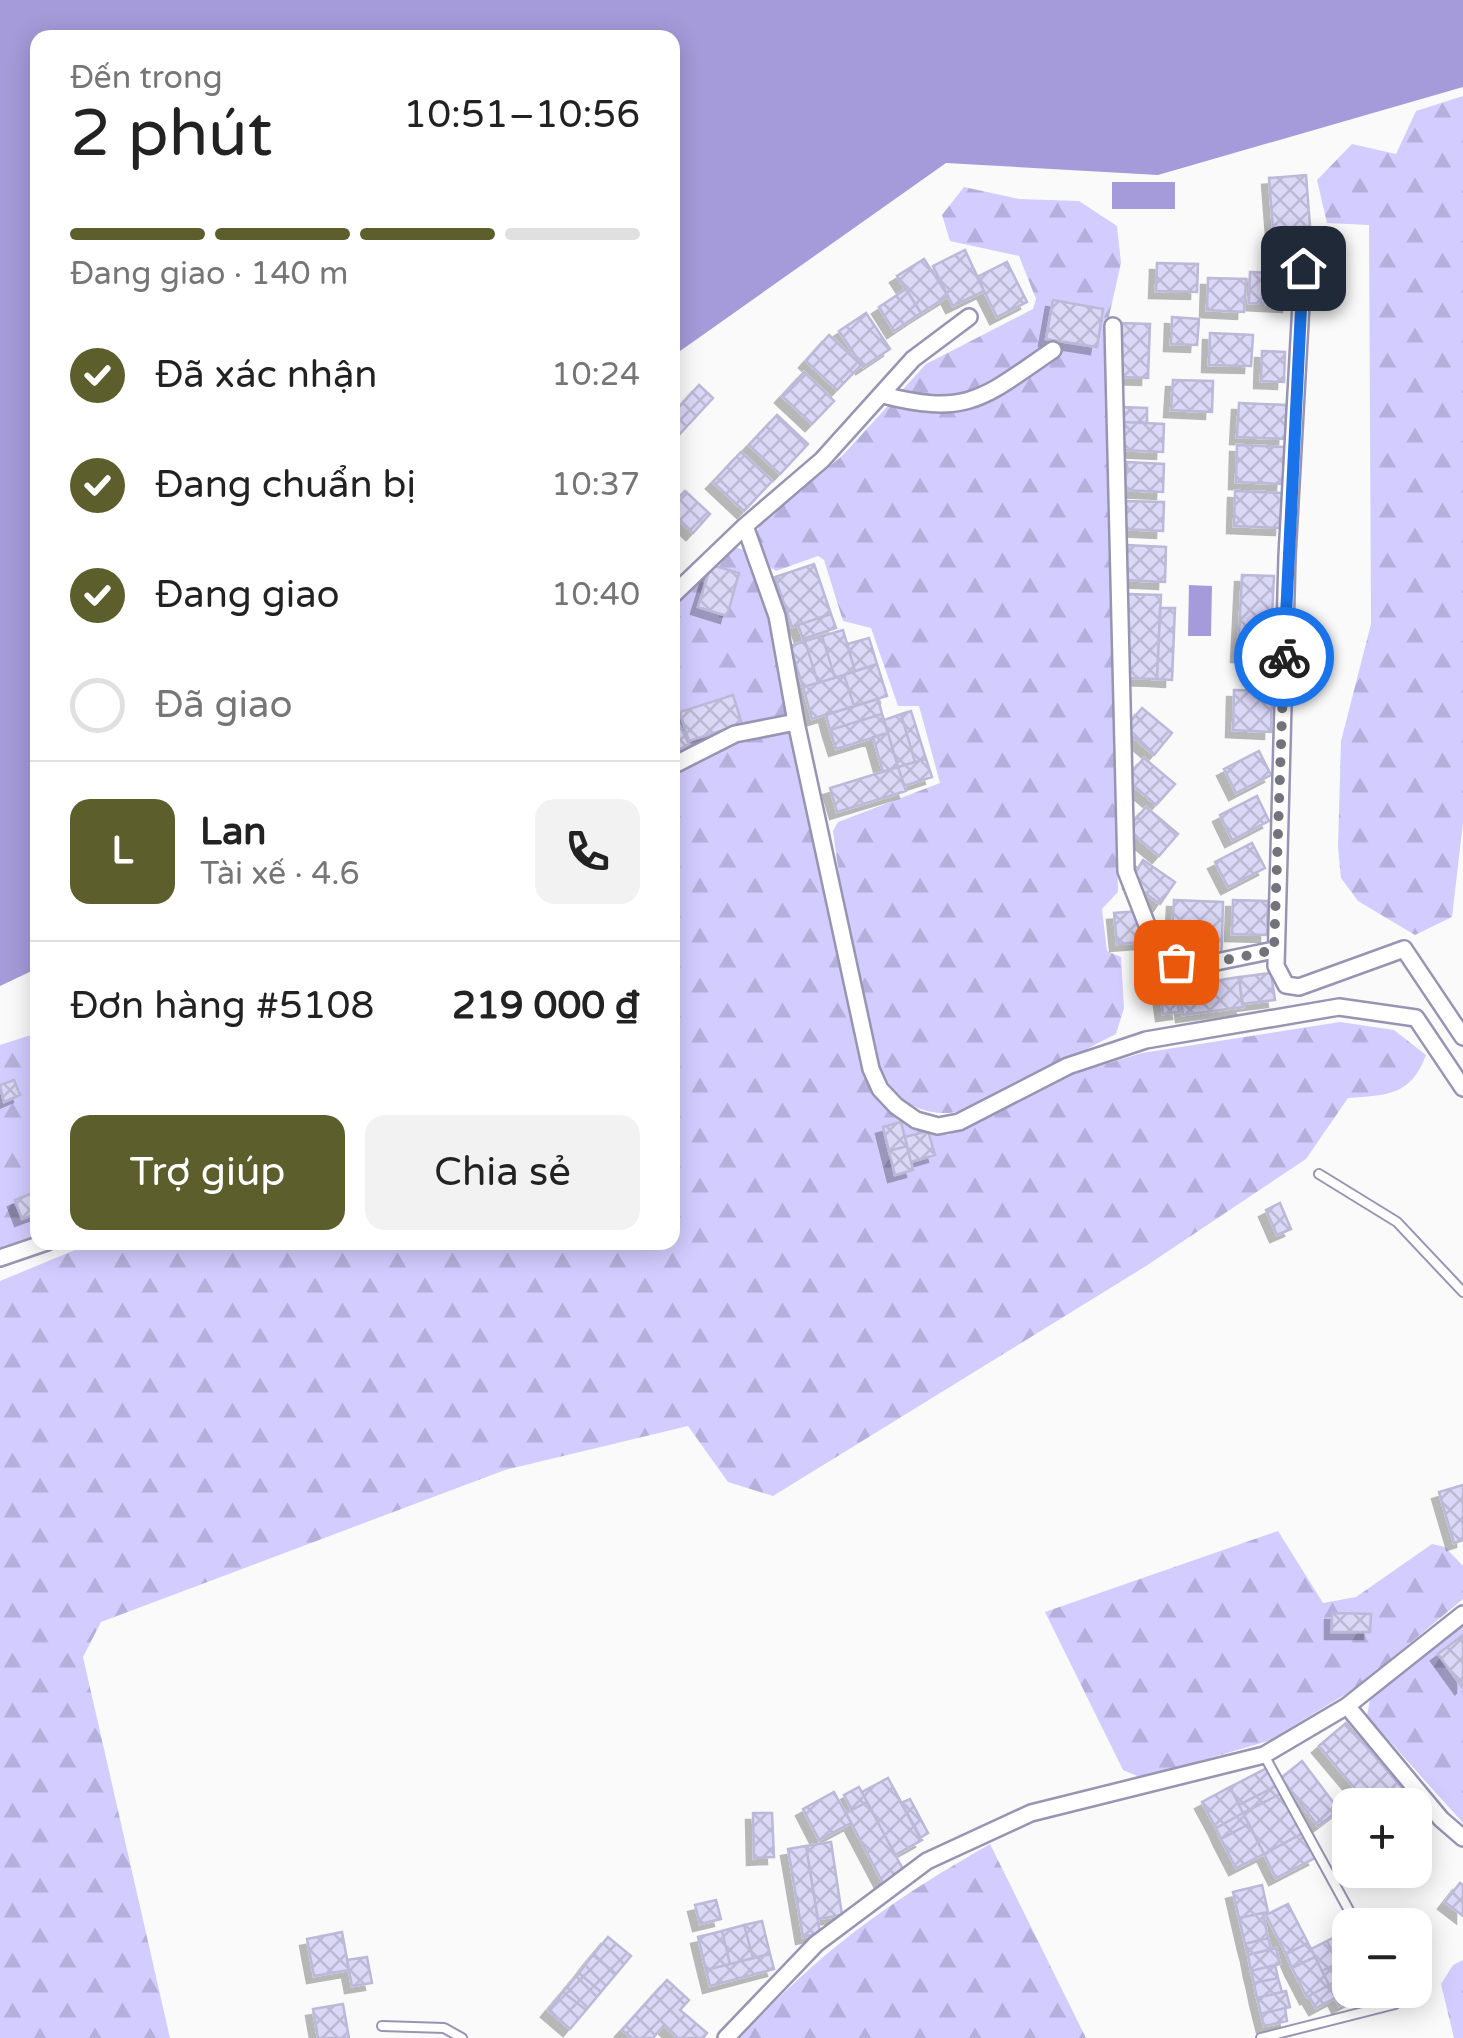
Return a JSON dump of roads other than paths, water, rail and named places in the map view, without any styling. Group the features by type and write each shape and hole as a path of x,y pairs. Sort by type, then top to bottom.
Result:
{"street":[{"path":"1303,268 1295,372 1274,950 1278,974 1290,988 1354,971 1404,949 1463,1037"},
{"path":"680,588 744,526 822,460 913,359 969,317"},
{"path":"1113,326 1126,871 1154,943 1166,958 1197,966 1274,950"},
{"path":"883,395 932,406 968,402 988,395 1053,350"},
{"path":"744,526 772,594 872,1070 880,1089 916,1120 938,1126 959,1122 1068,1066 1146,1040 1339,1007 1388,1010 1416,1018 1463,1088"},
{"path":"680,762 735,734 796,722"},
{"path":"0,1258 30,1248"},
{"path":"726,2038 816,1944 927,1861 1031,1813 1264,1755 1347,1706 1463,1614"},
{"path":"1347,1706 1440,1819 1463,1838"}],"lane":[{"path":"1320,1174 1397,1222 1463,1292"},
{"path":"1264,1755 1348,1908"},
{"path":"1261,2038 1378,2008"},
{"path":"382,2026 444,2028 462,2038"}]}
